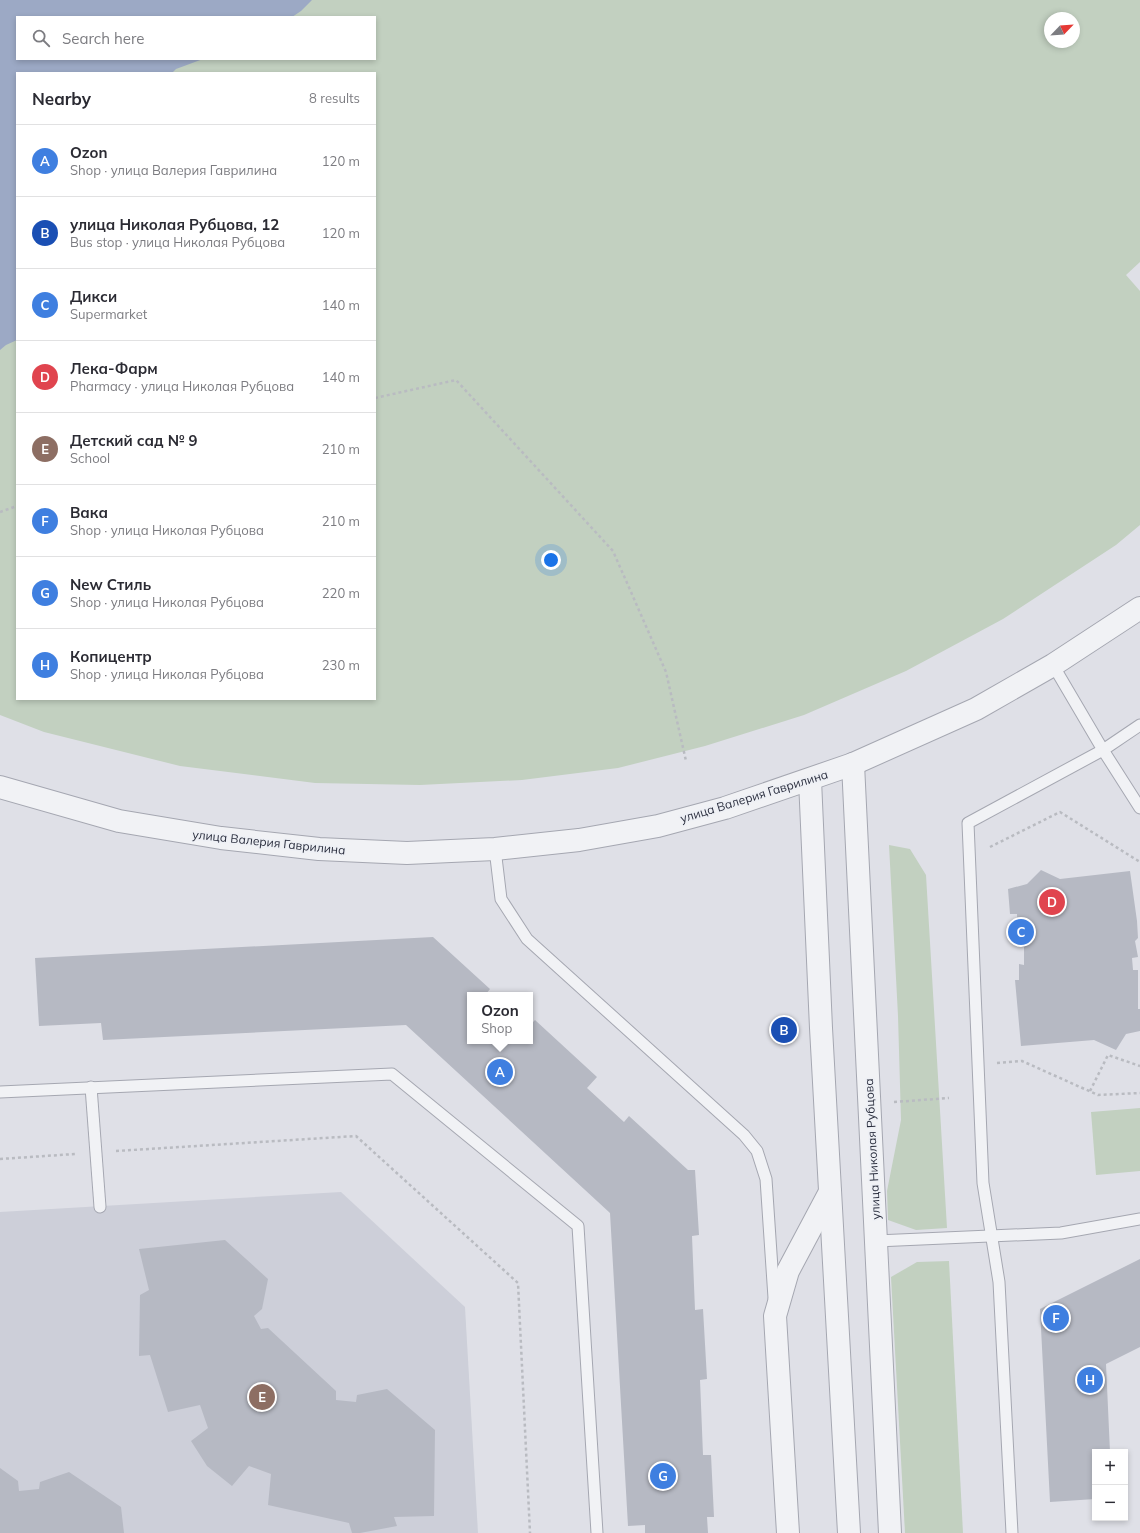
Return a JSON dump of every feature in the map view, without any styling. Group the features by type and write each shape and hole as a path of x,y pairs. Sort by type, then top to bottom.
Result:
{"street":[{"name":"улица Валерия Гаврилина","path":"0,787 119,821 221,838 319,849 407,853 495,849 579,840 658,826 725,808 853,764 976,710 1053,666 1140,608"},
{"name":"улица Николая Рубцова","path":"853,764 890,1533"},
{"path":"810,780 830,1192 849,1533"},
{"path":"788,1533 775,1316 788,1271 830,1192"}],"lane":[{"path":"1053,666 1103,750 1140,808"},
{"path":"1012,1533 1000,1282 983,1183 968,823 1103,750 1140,725"},
{"path":"495,849 501,899 528,939 744,1135 757,1151 766,1179 775,1316"},
{"path":"0,1092 392,1074 578,1226 597,1533"},
{"path":"91,1088 100,1206"},
{"path":"876,1241 1061,1233 1140,1218"}],"path":[{"path":"376,398 456,380 613,551 666,672 686,761"},
{"path":"0,512 16,506"},
{"path":"985,849 1060,812 1140,862"},
{"path":"1090,1091 1108,1055 1140,1066"},
{"path":"995,1063 1022,1061 1098,1095 1140,1093"},
{"path":"894,1102 949,1098"},
{"path":"0,1159 356,1136 518,1283 530,1533"}],"shaded area":[{"path":"341,1192 465,1307 478,1533 0,1533 0,1212"}],"green space":[{"path":"0,0 1140,0 1140,262 1126,275 1140,291 1140,525 1116,545 1003,619 906,671 804,715 705,746 618,768 522,780 420,785 315,783 180,766 44,732 0,715"},
{"path":"889,845 910,849 926,875 947,1228 916,1230 888,1220 887,1191 901,1120 898,1016"},
{"path":"1140,1108 1140,1171 1096,1175 1091,1112"},
{"path":"949,1261 963,1533 905,1533 891,1277 917,1262"}],"water":[{"path":"0,0 312,0 294,16 16,16 16,60 200,60 176,69 173,72 16,72 16,340 6,345 0,350"}],"building":[{"path":"1041,870 1060,879 1130,871 1137,921 1138,938 1135,941 1138,957 1132,958 1133,970 1138,970 1138,1009 1140,1009 1140,1031 1126,1034 1116,1050 1094,1040 1021,1046 1015,980 1019,980 1019,964 1024,965 1024,947 1018,947 1017,914 1010,914 1008,889 1027,884"},
{"path":"433,937 490,989 488,992 467,992 467,1044 533,1044 533,1022 535,1020 597,1077 587,1088 624,1122 629,1116 688,1170 695,1170 699,1235 692,1236 695,1310 703,1309 707,1379 700,1380 703,1455 711,1455 714,1517 707,1517 708,1533 645,1533 645,1525 628,1526 610,1213 406,1025 103,1040 101,1023 39,1026 35,958"},
{"path":"225,1240 268,1279 262,1309 254,1316 261,1329 268,1328 336,1391 336,1400 356,1402 357,1395 387,1389 435,1430 434,1516 394,1517 397,1526 360,1533 352,1533 349,1523 268,1505 271,1474 249,1466 232,1486 207,1466 191,1441 208,1428 200,1405 168,1412 150,1355 139,1356 140,1295 149,1290 139,1249"},
{"path":"1140,1259 1140,1347 1106,1364 1110,1449 1092,1449 1092,1499 1050,1502 1040,1309"},
{"path":"0,1468 18,1481 19,1491 39,1489 40,1482 69,1472 121,1507 124,1533 0,1533"}],"place":[{"name":"Лека-Фарм","path":"1052,902"},
{"name":"Дикси","path":"1021,932"},
{"name":"улица Николая Рубцова, 12","path":"784,1030"},
{"name":"Ozon","path":"500,1072"},
{"name":"Вака","path":"1056,1318"},
{"name":"Копицентр","path":"1090,1380"},
{"name":"Детский сад № 9","path":"262,1397"},
{"name":"New Стиль","path":"663,1476"}]}
